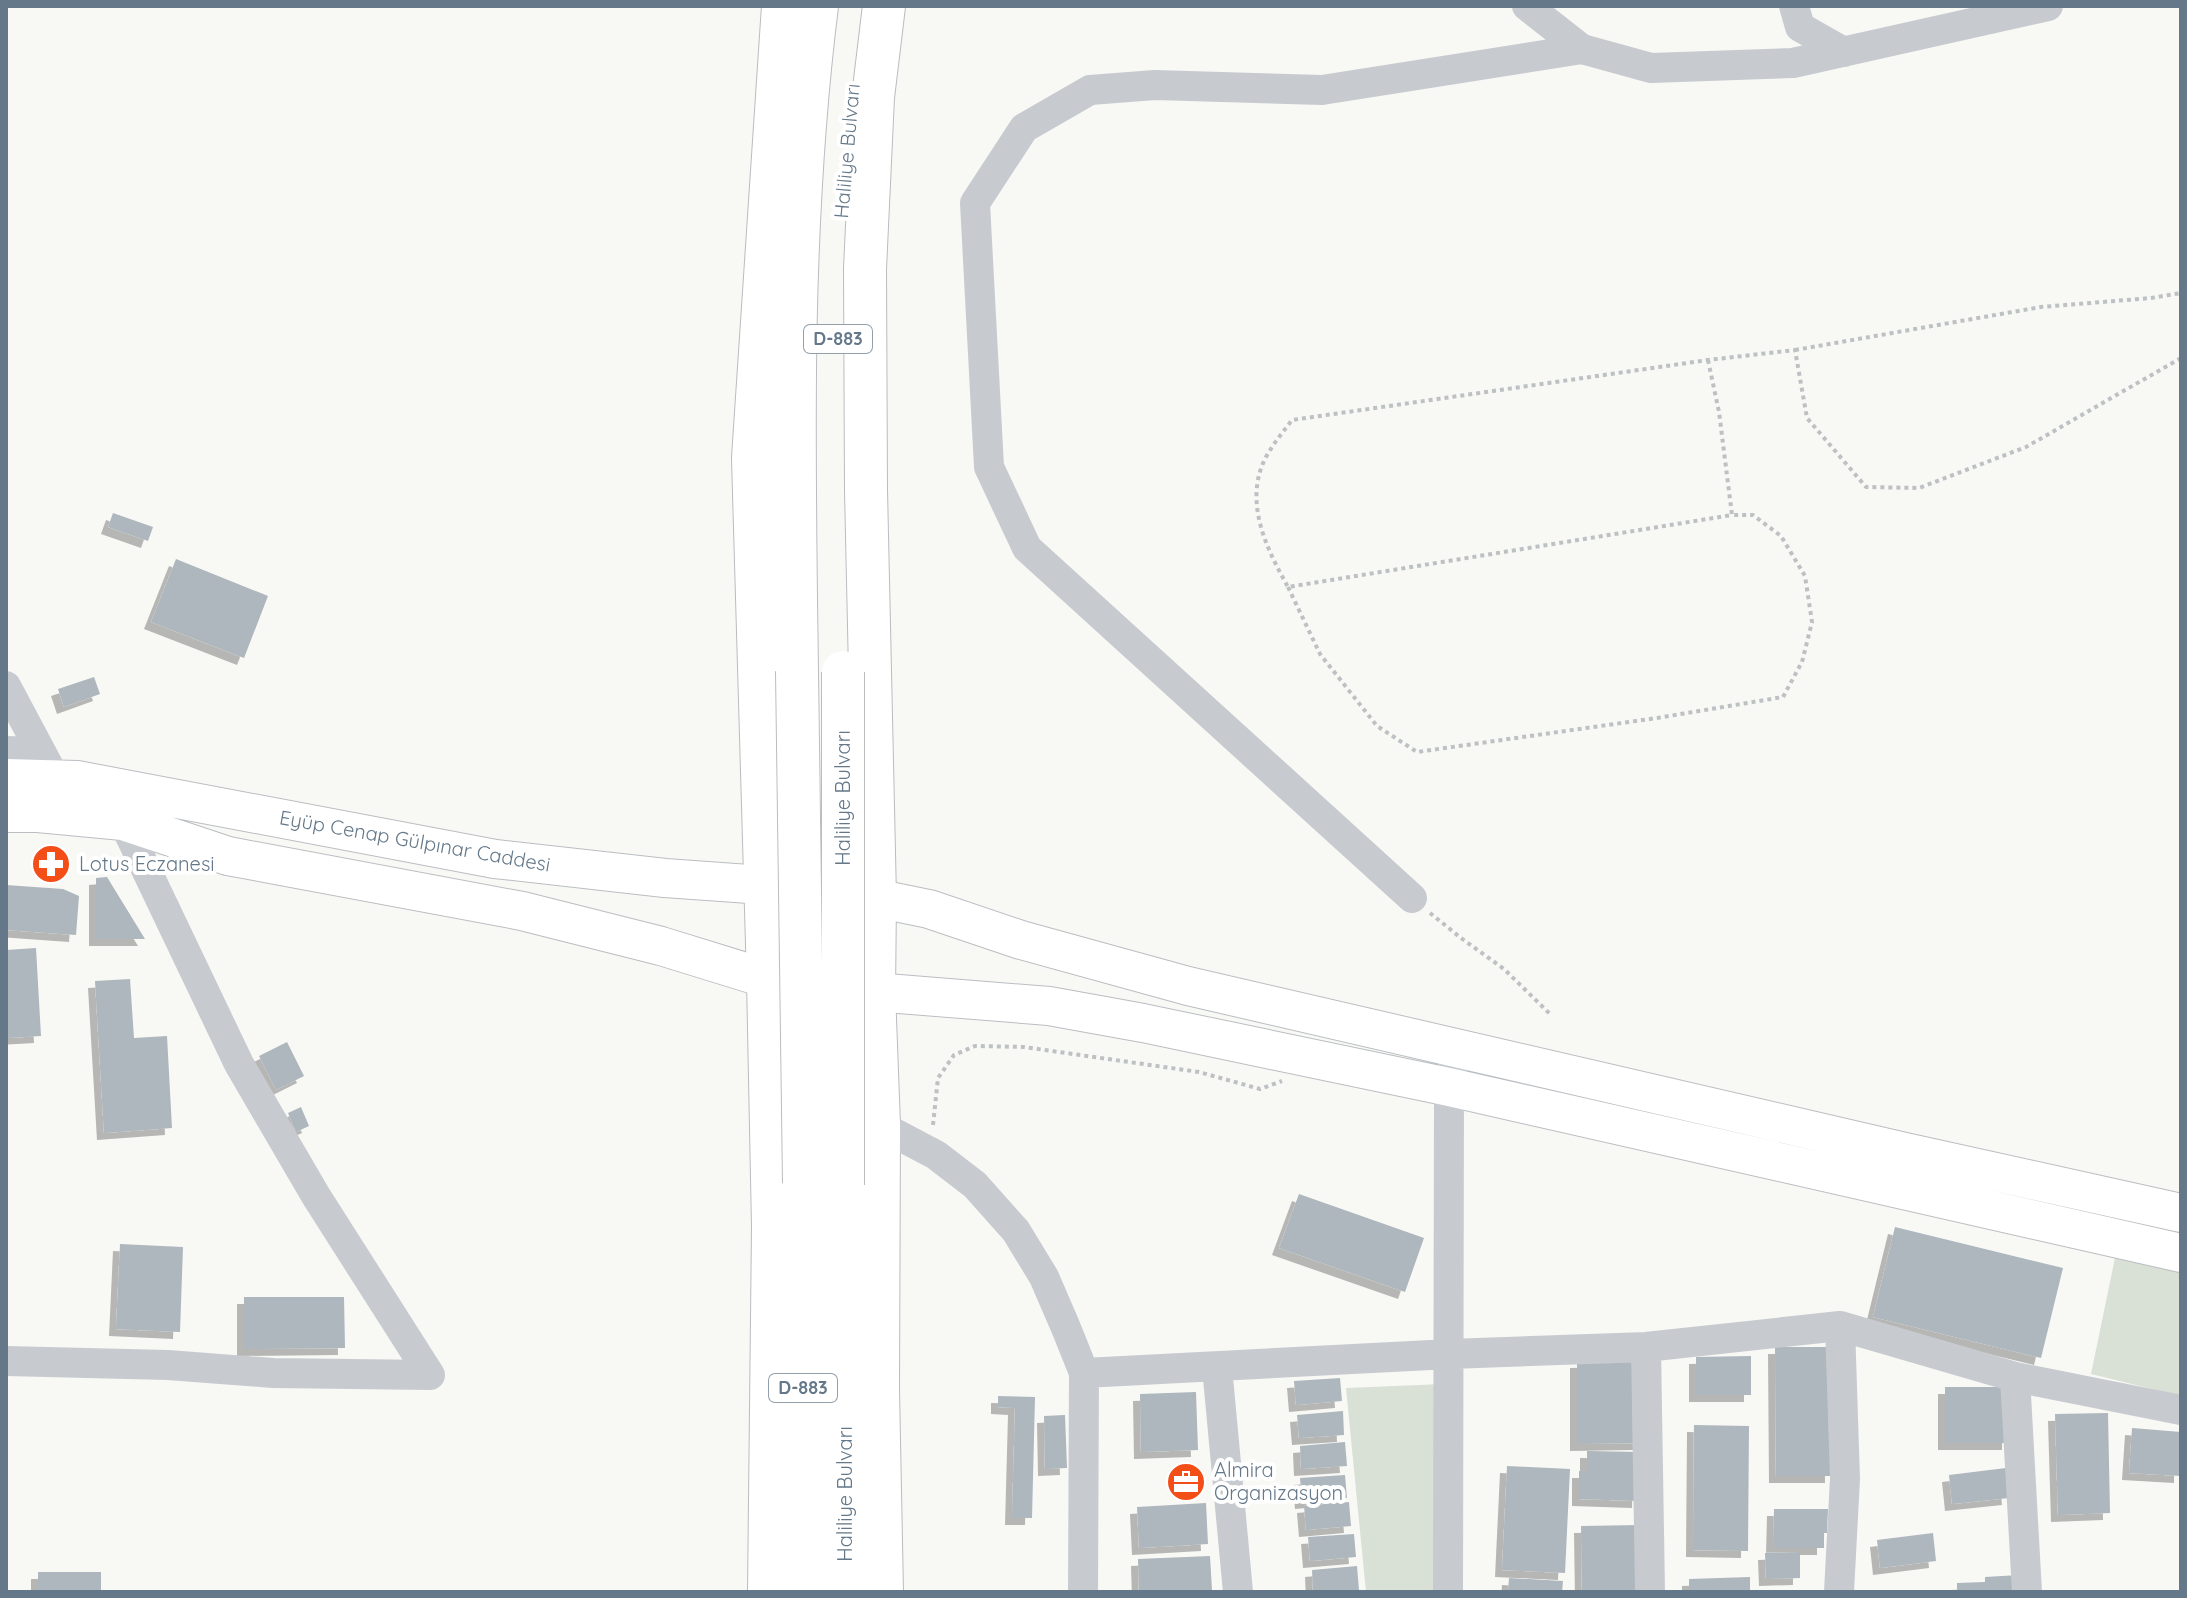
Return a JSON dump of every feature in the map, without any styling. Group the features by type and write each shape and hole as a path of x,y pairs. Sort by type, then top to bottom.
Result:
{"highway":[{"path":"769,1592 773,1227 753,458 783,6"},
{"name":"Haliliye Bulvarı","path":"817,6 798,254 794,403 797,671 845,1592"},
{"name":"Haliliye Bulvarı","path":"803,1592 824,1184 843,672 837,406 840,228 861,6"},
{"path":"882,1592 878,1390 879,1125 874,992 865,269 873,97 884,6"}],"main road":[{"name":"Eyüp Cenap Gülpınar Caddesi","path":"6,778 48,765 93,783 495,859 875,898 929,909 1021,940 1188,986 2181,1213"},
{"path":"6,813 123,821 228,856 522,911 661,946 768,979 874,992 1049,1006 1143,1023 1449,1087 2181,1253"}],"street":[{"path":"1527,6 1582,49 1651,68 1793,63 2048,6"},
{"path":"1794,6 1800,27 1844,52"},
{"path":"1412,898 1027,548 989,467 975,203 1024,128 1090,90 1155,85 1322,90 1582,49"},
{"path":"6,686 48,765"},
{"path":"6,751 48,765 123,821 239,1064 316,1196 430,1375 273,1373 168,1365 6,1361"},
{"path":"1448,1592 1449,1087 1456,1048"},
{"path":"879,1125 936,1155 975,1185 1016,1231 1044,1277 1084,1373 1083,1592"},
{"path":"1084,1373 1646,1347 1840,1326 2015,1377 2181,1410"},
{"path":"1839,1592 1845,1479 1840,1326"},
{"path":"1646,1347 1650,1592"},
{"path":"1217,1367 1238,1592"},
{"path":"2015,1377 2027,1592"}],"path":[{"path":"1288,587 1732,515 1753,515 1781,536 1805,576 1812,622 1802,662 1783,697 1417,752 1377,726 1320,654 1288,587 1267,552 1254,498 1265,459 1292,420 1795,350 2041,307 2181,293"},
{"path":"1795,350 1807,418 1866,487 1919,488 2026,447 2181,358"},
{"path":"1708,360 1719,412 1732,515"},
{"path":"1412,898 1504,969 1550,1014"},
{"path":"936,1155 933,1125 938,1078 954,1055 975,1046 1024,1047 1199,1072 1260,1089 1280,1083 1306,1057"}],"shaded area":[{"path":"2116,1253 2181,1268 2181,1396 2091,1374"},
{"path":"1443,1384 1440,1592 1366,1592 1346,1388"}],"building":[{"path":"113,513 153,527 148,541 108,527"},
{"path":"176,559 268,596 244,658 151,622"},
{"path":"94,677 100,694 64,707 58,689"},
{"path":"107,877 145,939 96,939 96,878"},
{"path":"6,885 63,889 79,896 76,935 6,930"},
{"path":"36,948 41,1036 6,1038 6,950"},
{"path":"130,979 134,1038 167,1036 172,1128 104,1133 95,981"},
{"path":"287,1042 304,1076 276,1090 259,1056"},
{"path":"301,1107 309,1126 296,1132 288,1113"},
{"path":"1299,1194 1424,1238 1405,1292 1279,1248"},
{"path":"1895,1227 2063,1268 2041,1358 1873,1317"},
{"path":"120,1244 183,1247 180,1332 116,1329"},
{"path":"244,1297 344,1297 345,1348 244,1349"},
{"path":"1775,1347 1831,1347 1832,1476 1776,1476"},
{"path":"1751,1356 1751,1395 1696,1395 1696,1357"},
{"path":"1639,1360 1640,1443 1577,1444 1577,1361"},
{"path":"1340,1378 1342,1401 1296,1405 1294,1381"},
{"path":"1945,1387 2009,1387 2009,1443 1945,1443"},
{"path":"1196,1392 1198,1450 1141,1452 1140,1394"},
{"path":"998,1396 1035,1397 1032,1518 1012,1518 1015,1408 998,1407"},
{"path":"1343,1411 1344,1435 1299,1438 1297,1415"},
{"path":"2108,1413 2110,1513 2058,1515 2055,1414"},
{"path":"1065,1415 1067,1468 1045,1469 1044,1416"},
{"path":"1694,1425 1749,1426 1748,1551 1693,1550"},
{"path":"2132,1428 2181,1432 2181,1476 2129,1473"},
{"path":"1345,1442 1347,1466 1301,1469 1300,1446"},
{"path":"1587,1451 1640,1452 1639,1501 1579,1499 1579,1471 1587,1471"},
{"path":"1507,1466 1570,1469 1565,1573 1502,1570"},
{"path":"2006,1468 2009,1498 1952,1504 1949,1475"},
{"path":"1345,1475 1347,1498 1302,1502 1300,1478"},
{"path":"1349,1502 1351,1526 1306,1530 1304,1506"},
{"path":"1206,1503 1208,1544 1139,1548 1137,1507"},
{"path":"1774,1509 1828,1509 1824,1548 1773,1548"},
{"path":"1641,1525 1642,1592 1582,1592 1581,1526"},
{"path":"1933,1533 1936,1561 1880,1568 1877,1540"},
{"path":"1354,1534 1356,1557 1310,1561 1308,1537"},
{"path":"1800,1552 1800,1578 1766,1579 1765,1553"},
{"path":"1210,1556 1212,1590 1139,1592 1138,1559"},
{"path":"1357,1566 1359,1590 1313,1592 1312,1570"},
{"path":"38,1572 101,1572 101,1592 38,1592"},
{"path":"2019,1575 2020,1592 1957,1592 1957,1583 1985,1582 1985,1577"},
{"path":"1750,1577 1750,1592 1689,1592 1689,1579"},
{"path":"1509,1578 1563,1581 1562,1592 1508,1592"}],"place":[{"name":"Lotus Eczanesi","path":"51,864"},
{"name":"Almira Organizasyon","path":"1186,1482"}]}
